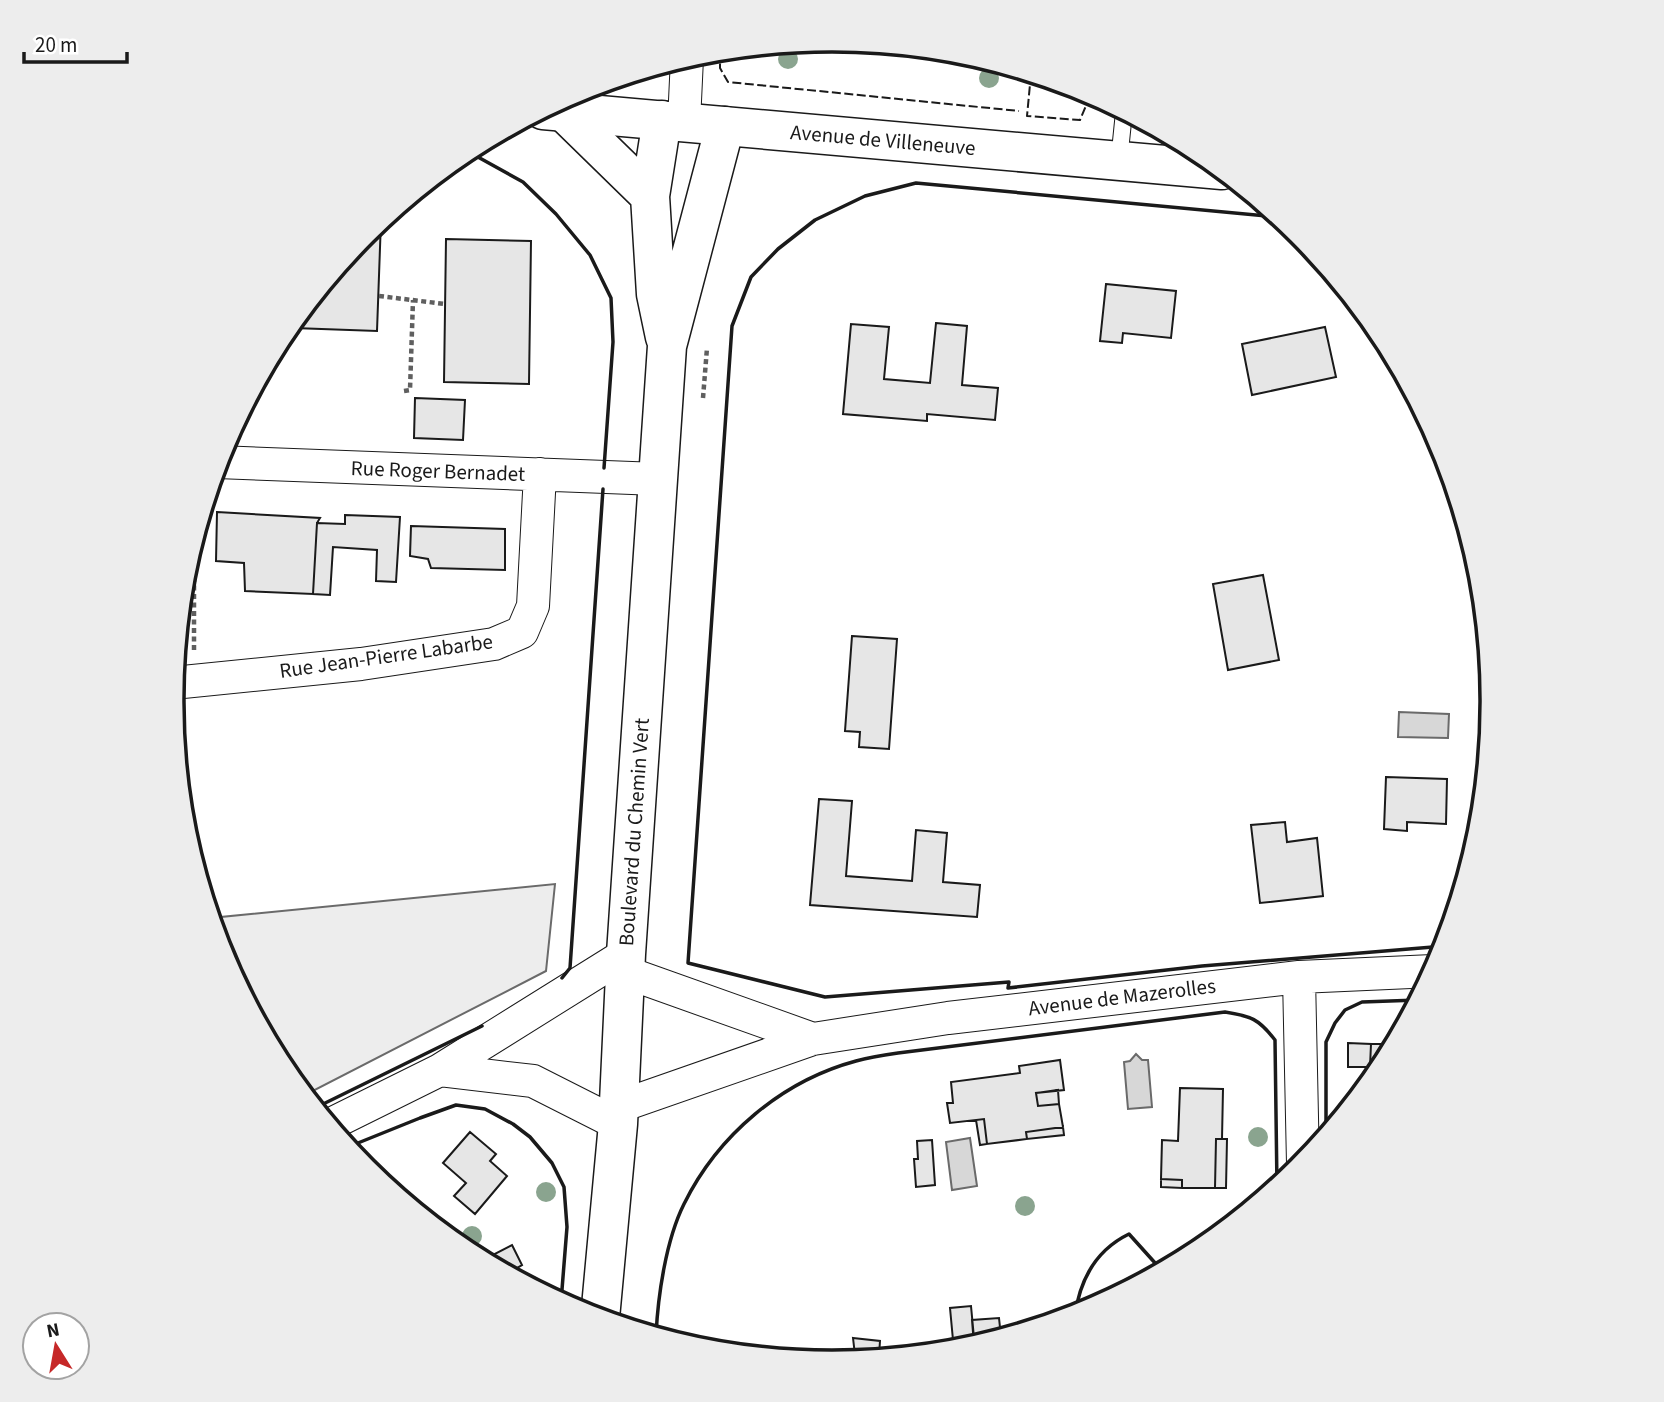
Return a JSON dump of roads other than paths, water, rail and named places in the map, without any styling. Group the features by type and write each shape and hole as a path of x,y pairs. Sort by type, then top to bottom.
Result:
{"street":[{"path":"673,121 684,70"},
{"name":"Avenue de Villeneuve","path":"562,112 1200,168"},
{"path":"557,114 650,196"},
{"name":"Boulevard du Chemin Vert","path":"667,346 656,294 650,196 673,121"},
{"name":"Boulevard du Chemin Vert","path":"601,1306 618,1116 667,346 725,126"},
{"name":"Rue Roger Bernadet","path":"229,462 658,479"},
{"name":"Rue Jean-Pierre Labarbe","path":"184,681 360,664 494,644 522,632 533,606 540,474"},
{"path":"338,1121 440,1070 626,963"},
{"name":"Avenue de Mazerolles","path":"626,963 813,1039"},
{"name":"Avenue de Mazerolles","path":"618,1116 813,1039 948,1018 1299,977 1421,972"},
{"path":"1299,977 1303,1148"},
{"path":"440,1070 533,1081 618,1116"}],"lane":[{"path":"1119,160 1123,121"}]}
